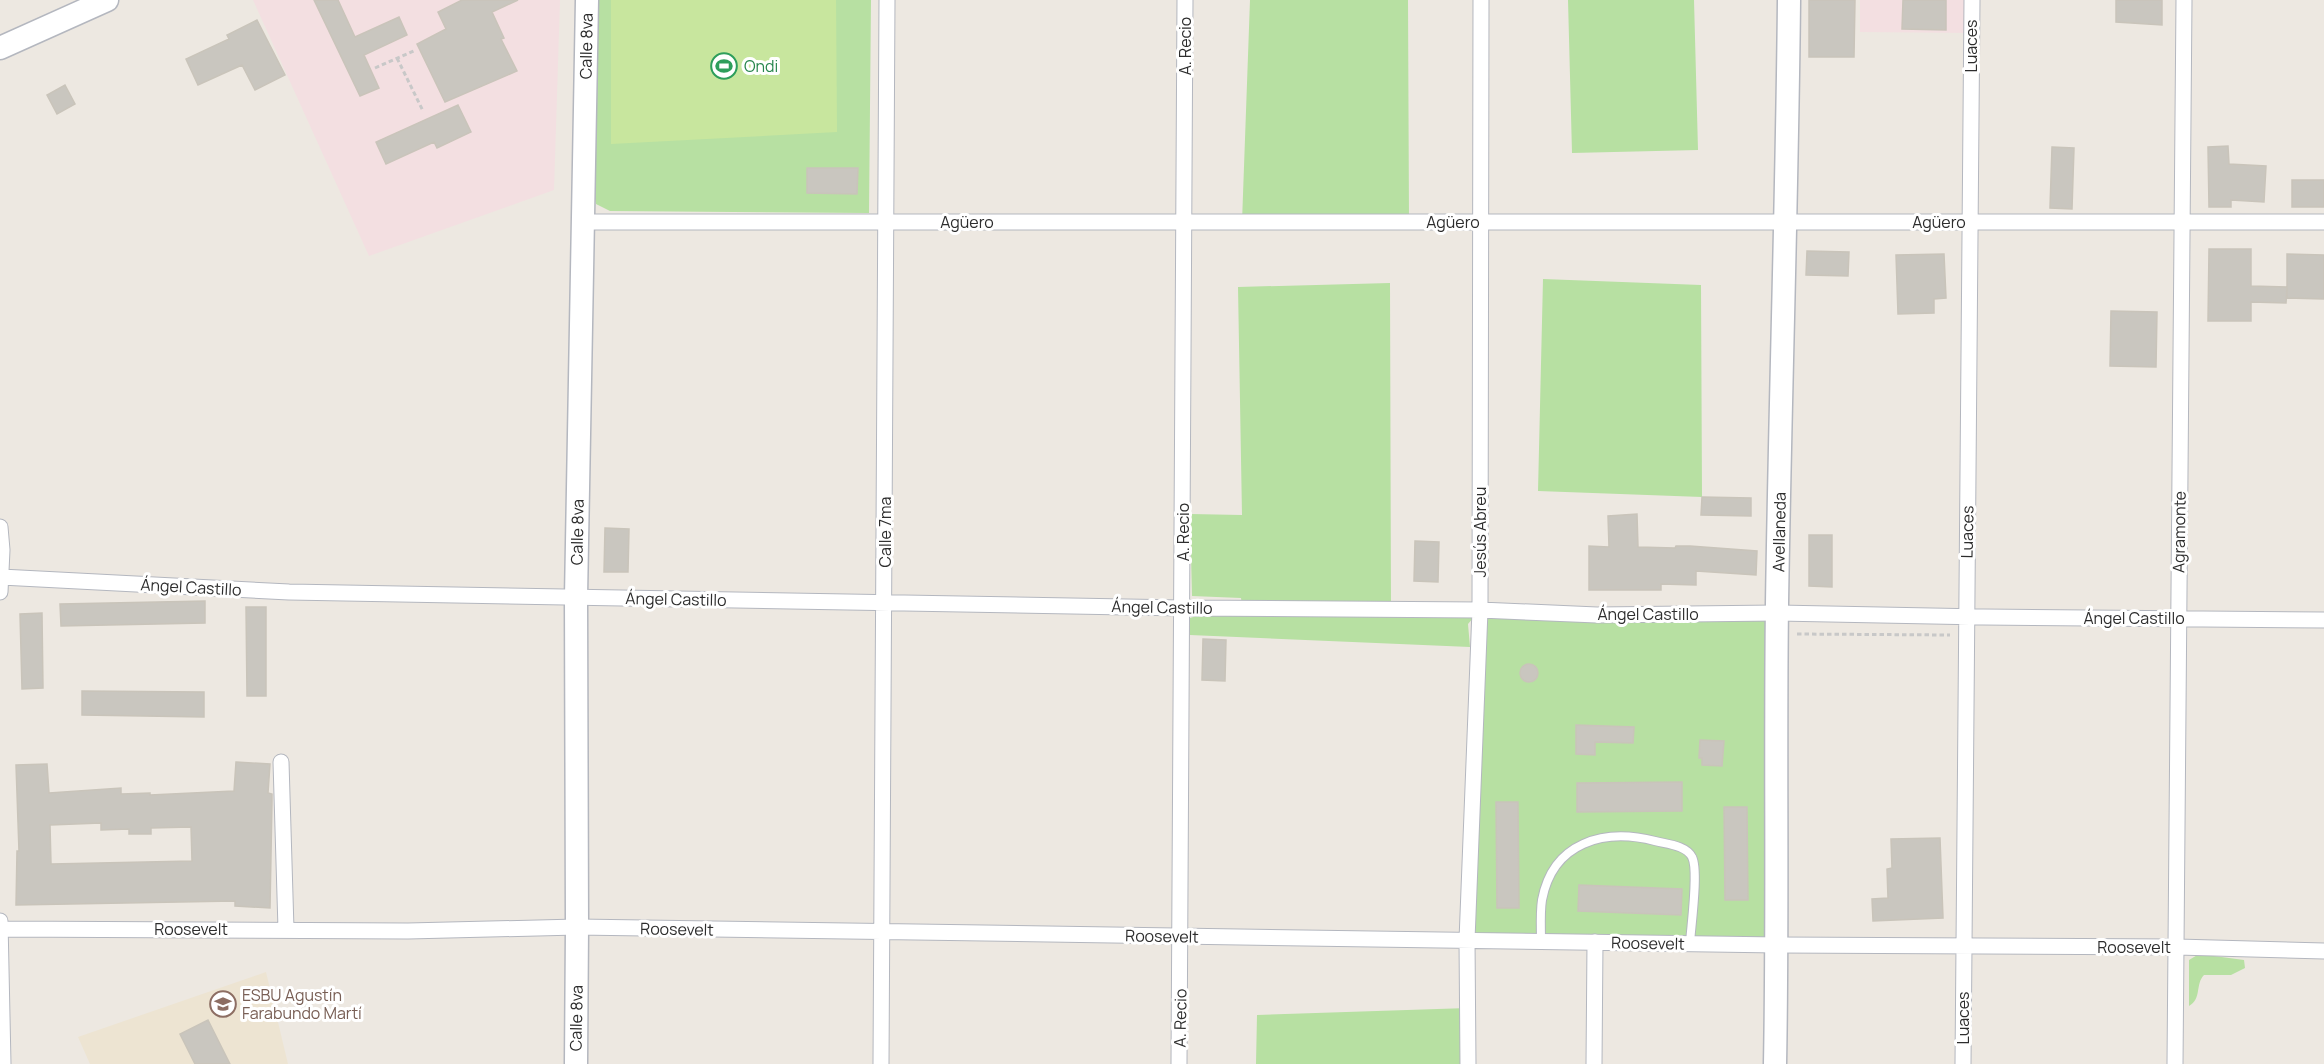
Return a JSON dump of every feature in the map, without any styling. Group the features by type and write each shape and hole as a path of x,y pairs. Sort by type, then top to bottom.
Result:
{"street":[{"path":"0,48 107,0"},
{"name":"Calle 8va","path":"576,1064 576,597 587,0"},
{"name":"Calle 7ma","path":"881,1064 887,0"},
{"name":"A. Recio","path":"1179,1064 1185,0"},
{"name":"Jesús Abreu","path":"1468,1064 1467,940 1480,610 1481,0"},
{"name":"Avellaneda","path":"1775,1064 1778,945 1777,613 1787,222 1789,0"},
{"name":"Luaces","path":"1963,1064 1972,0"},
{"name":"Agramonte","path":"2175,1064 2184,0"},
{"name":"Agüero","path":"583,222 2324,222"},
{"path":"0,527 2,550 0,584"},
{"name":"Ángel Castillo","path":"0,584 884,603 1480,610 1597,615 1777,613 2324,620"},
{"path":"281,762 286,929"},
{"path":"1,925 3,1064"},
{"name":"Roosevelt","path":"1,925 408,932 577,927 1690,944 2177,947 2324,951"},
{"path":"1594,1064 1595,942"}],"lane":[{"path":"1541,941 1542,901 1550,876 1564,857 1579,844 1606,837 1641,838 1681,848 1692,857 1694,874 1690,944"}],"path":[{"path":"375,68 416,50"},
{"path":"397,58 423,111"}],"shaded area":[{"path":"253,0 560,0 554,190 369,256"},
{"path":"1860,0 1972,0 1972,33 1860,32"},
{"name":"ESBU Agustín Farabundo Martí","path":"266,972 288,1064 90,1064 78,1037"}],"green space":[{"path":"591,0 871,0 869,213 610,211 596,204 589,167"},
{"name":"Ondi","path":"611,0 836,0 837,132 611,144"},
{"path":"1250,0 1408,0 1409,222 1242,222"},
{"path":"1568,0 1694,0 1698,150 1572,153"},
{"path":"1543,279 1701,285 1702,497 1538,491"},
{"path":"1390,283 1391,609 1777,613 1778,945 1467,940 1479,611 1468,624 1470,647 1190,635 1190,618 1200,615 1243,615 1241,598 1192,596 1190,514 1242,515 1238,287"},
{"path":"2199,954 2244,960 2245,968 2231,975 2204,975 2196,999 2189,1006 2189,960"},
{"path":"1468,1008 1468,1064 1256,1064 1257,1015"}],"building":[{"path":"314,0 338,0 355,37 399,17 407,35 364,55 379,88 360,96"},
{"path":"462,0 518,0 492,12 504,38 501,39 517,71 445,102 417,44 446,29 438,12"},
{"path":"1809,0 1855,0 1854,57 1809,57"},
{"path":"1903,0 1946,0 1946,30 1902,29"},
{"path":"2116,0 2162,0 2162,25 2116,22"},
{"path":"257,20 285,75 255,90 242,65 198,85 186,59 229,39 227,35"},
{"path":"65,85 75,104 57,114 47,95"},
{"path":"458,105 471,132 437,148 434,142 386,164 376,142"},
{"path":"2228,146 2229,164 2266,166 2264,202 2231,200 2231,207 2209,207 2208,147"},
{"path":"2052,147 2074,148 2072,209 2050,208"},
{"path":"807,168 858,168 857,194 807,193"},
{"path":"2292,180 2324,180 2324,207 2292,207"},
{"path":"2209,249 2251,249 2251,286 2287,287 2286,303 2251,302 2251,321 2208,321"},
{"path":"1807,251 1849,252 1848,276 1806,275"},
{"path":"1944,254 1946,298 1934,299 1934,313 1898,314 1896,255"},
{"path":"2287,254 2324,255 2324,299 2287,298"},
{"path":"2111,311 2157,312 2156,367 2110,366"},
{"path":"1702,497 1751,498 1751,516 1701,515"},
{"path":"1637,514 1638,547 1690,546 1757,551 1756,575 1696,571 1696,585 1661,584 1661,590 1589,590 1589,546 1609,547 1608,516"},
{"path":"605,528 629,529 628,572 604,572"},
{"path":"1809,535 1832,535 1832,587 1809,586"},
{"path":"1415,541 1439,542 1438,582 1414,581"},
{"path":"205,601 205,623 61,626 60,604"},
{"path":"246,607 266,607 266,696 247,696"},
{"path":"42,613 43,688 22,689 20,614"},
{"path":"1203,639 1226,640 1225,681 1202,680"},
{"path":"1529,664 1535,667 1538,673 1535,679 1529,682 1523,679 1520,673 1523,667"},
{"path":"82,691 204,692 204,717 82,715"},
{"path":"1576,725 1634,727 1633,743 1595,742 1595,755 1576,754"},
{"path":"1700,740 1724,741 1722,766 1702,765 1702,758 1699,758"},
{"path":"236,762 270,764 268,793 272,794 272,801 270,908 235,906 235,901 16,905 17,851 19,851 16,765 47,764 49,793 121,788 121,794 150,793 150,795 234,791","holes":["101,823 101,830 129,829 129,834 151,834 151,828 191,827 192,861 51,864 50,825"]},
{"path":"1682,782 1682,811 1577,812 1577,783"},
{"path":"1496,802 1518,802 1519,908 1497,908"},
{"path":"1724,807 1747,807 1748,900 1725,900"},
{"path":"1940,838 1943,918 1873,921 1872,899 1888,898 1887,869 1892,868 1891,839"},
{"path":"1579,885 1682,889 1681,915 1578,911"},
{"path":"208,1020 230,1064 195,1064 180,1034"}],"place":[{"name":"Ondi","path":"724,66"},
{"name":"ESBU Agustín Farabundo Martí","path":"223,1004"}]}
